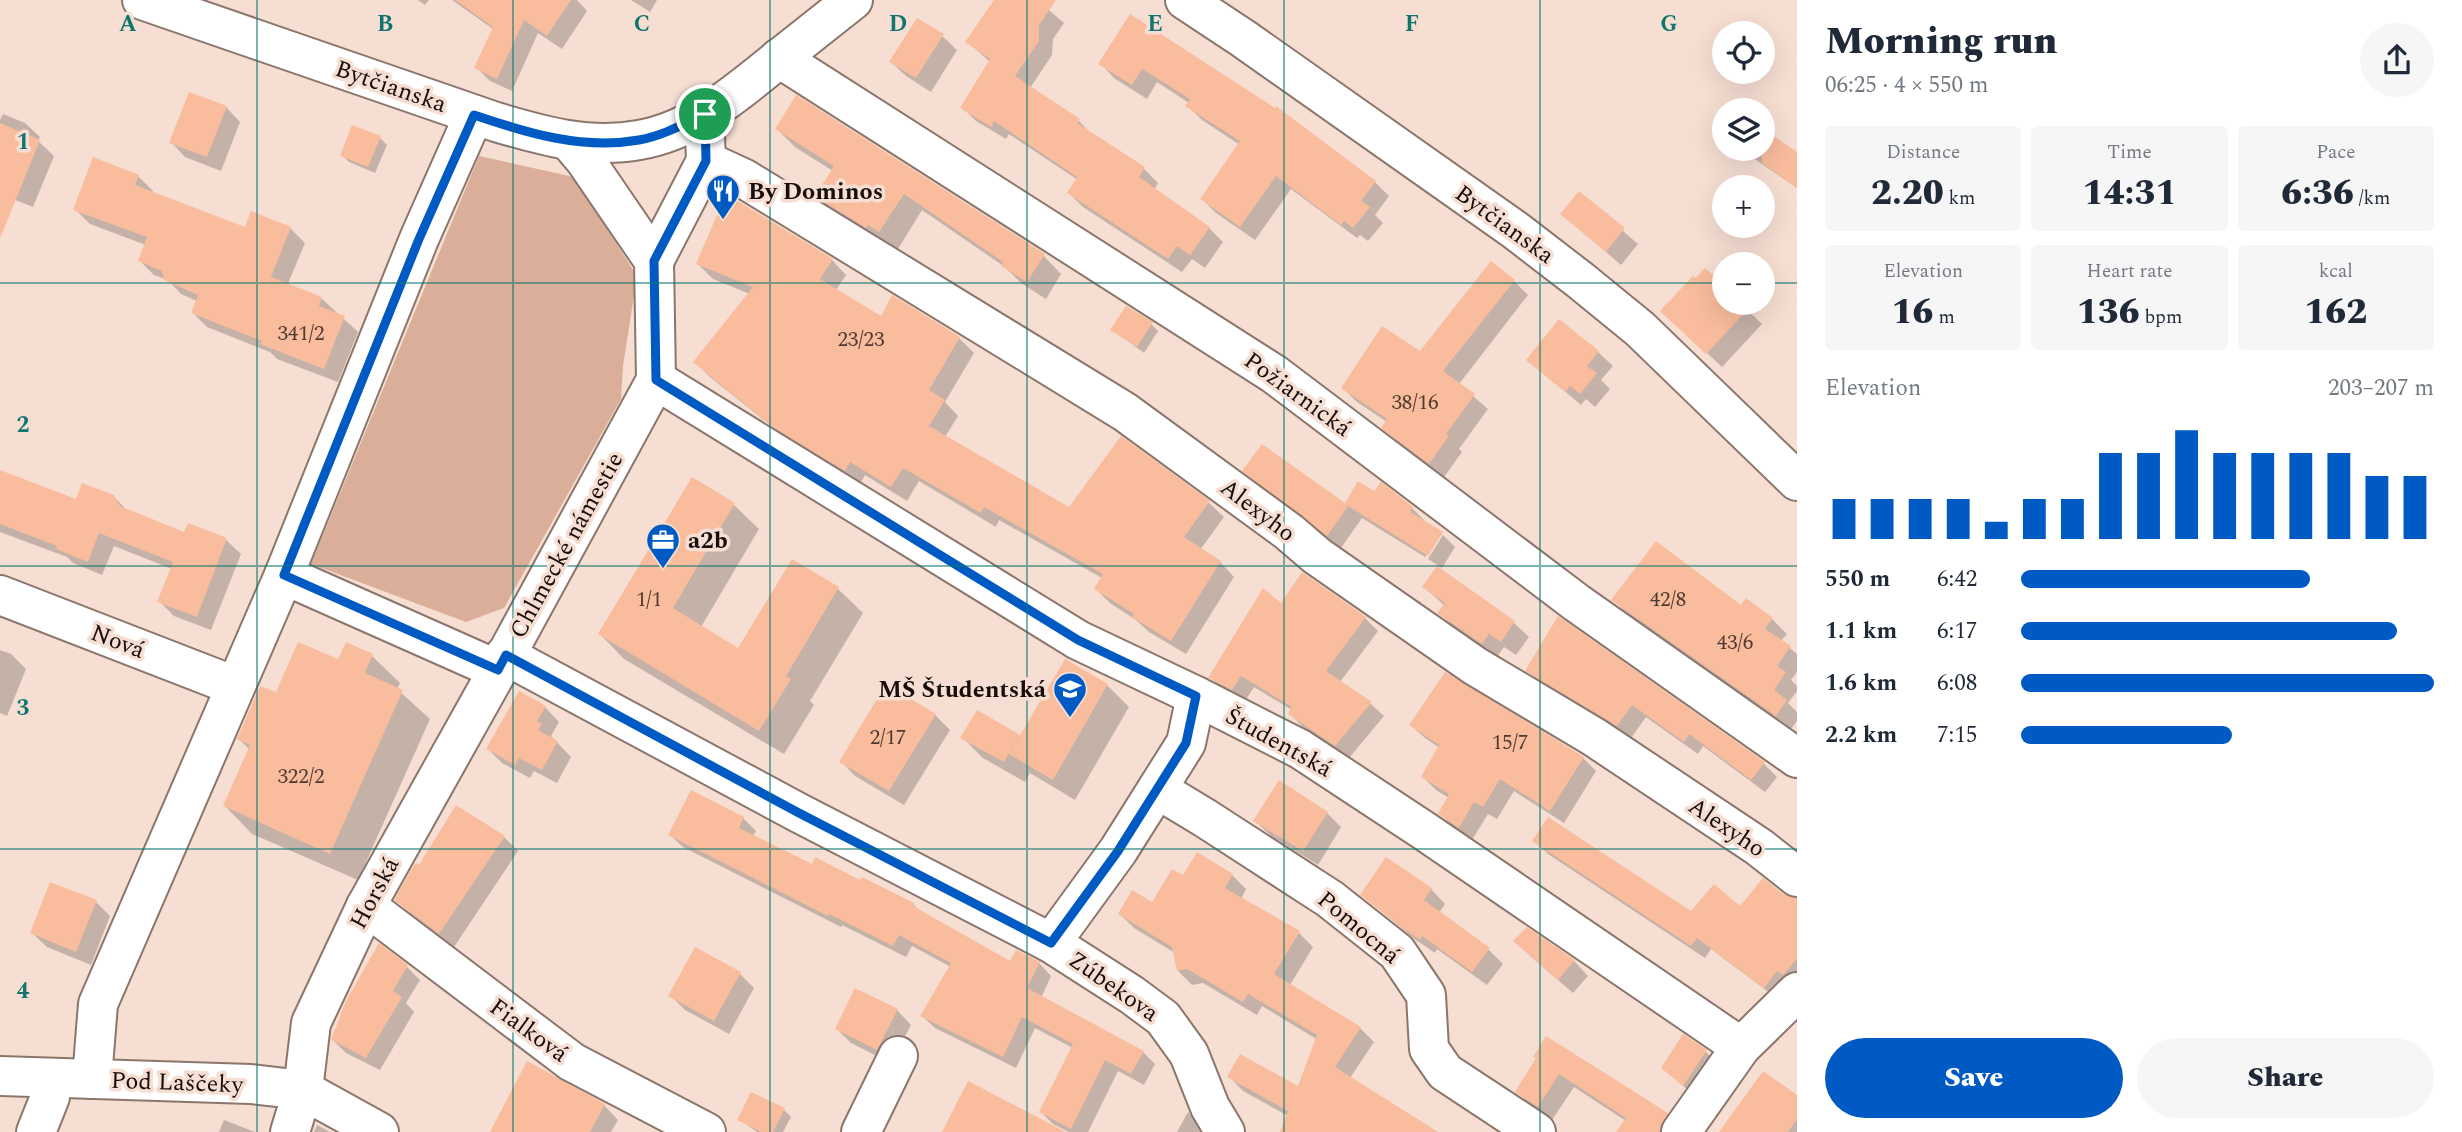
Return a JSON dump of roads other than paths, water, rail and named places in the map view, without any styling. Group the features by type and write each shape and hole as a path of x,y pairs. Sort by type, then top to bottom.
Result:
{"street":[{"name":"Bytčianska","path":"142,0 545,137 609,143 641,140 705,114 743,89 853,0"},
{"name":"Bytčianska","path":"1185,0 1244,38 1580,279 1640,329 1797,481"},
{"name":"Požiarnická","path":"779,58 1274,374 1577,603 1797,758"},
{"path":"569,141 654,261 706,161 705,114"},
{"path":"92,1079 98,1004 284,575 419,239 474,115"},
{"name":"Alexyho","path":"706,161 765,191 1125,412 1289,532 1317,556 1452,650 1594,737 1759,847 1797,877"},
{"name":"Chlmecké námestie","path":"502,662 656,380 654,261"},
{"name":"Študentská","path":"656,380 1078,640 1196,696 1311,757 1423,830 1741,1047"},
{"path":"284,575 502,662"},
{"name":"Nová","path":"0,595 235,686"},
{"name":"Horská","path":"290,1132 303,1090 312,1023 366,906 502,662"},
{"name":"Zúbekova","path":"502,662 1051,943 1132,995 1163,1018 1189,1054 1210,1107 1225,1132"},
{"path":"1051,943 1118,851 1186,743 1196,696"},
{"name":"Pomocná","path":"1157,789 1330,899 1397,952 1426,995 1429,1049 1445,1072 1536,1132"},
{"name":"Fialková","path":"366,906 572,1062 706,1132"},
{"path":"1681,1132 1741,1047 1797,992"},
{"path":"861,1132 898,1056"},
{"name":"Pod Laščeky","path":"0,1076 251,1084 303,1090"},
{"path":"36,1132 50,1097 51,1078"},
{"path":"303,1090 379,1132"}],"place":[{"name":"By Dominos","path":"723,221"},
{"name":"a2b","path":"663,570"},
{"name":"MŠ Študentská","path":"1070,719"}]}
